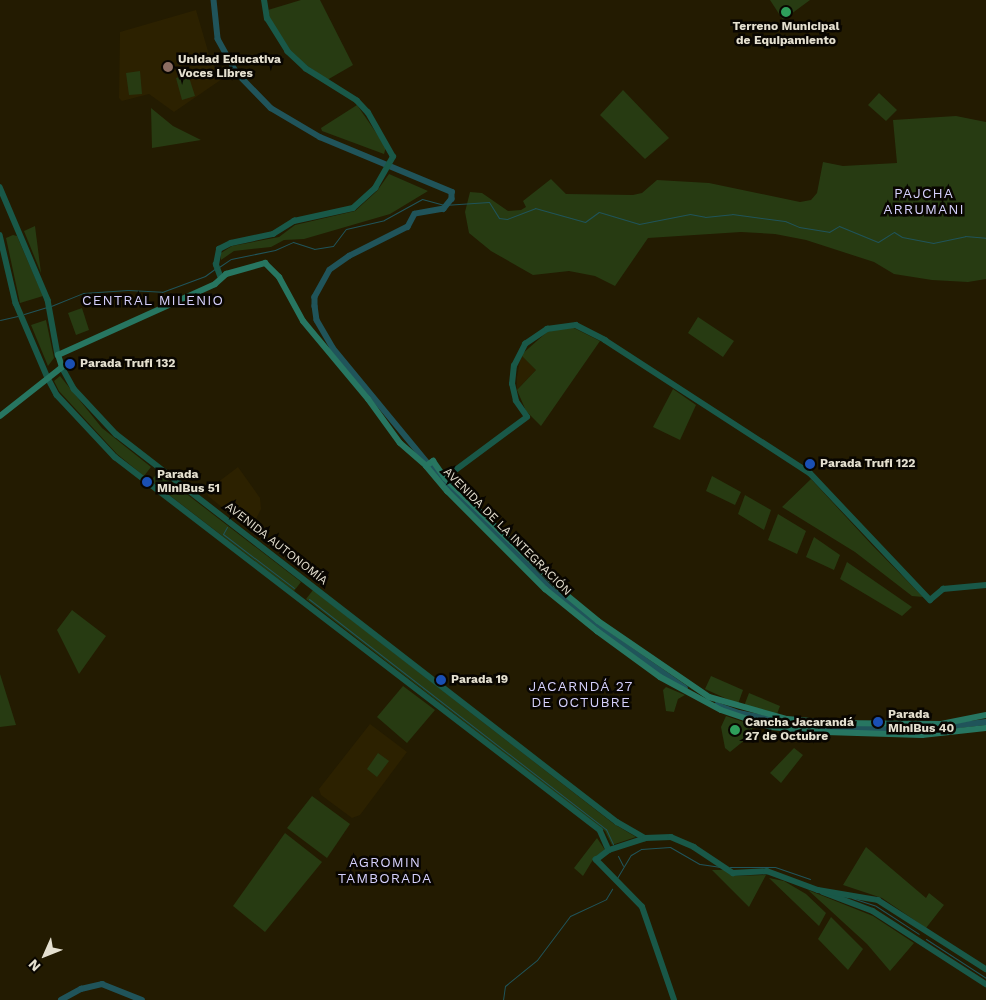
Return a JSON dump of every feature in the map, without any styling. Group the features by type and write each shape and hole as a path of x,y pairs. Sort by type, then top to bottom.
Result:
{"main road":[{"name":"AVENIDA DE LA INTEGRACIÓN","path":"218,271 270,265 312,333 368,399 400,444 426,466 453,497 560,601 660,677 721,710 771,727 825,732 922,735 986,728"},
{"path":"58,355 215,284 218,271"},
{"name":"AVENIDA AUTONOMÍA","path":"58,355 62,367"},
{"path":"0,416 62,367"},
{"name":"AVENIDA DE LA INTEGRACIÓN","path":"426,466 433,461 445,478 563,592 598,621 709,697 787,719 833,723 941,724 986,715"}],"street":[{"path":"218,271 219,249 231,243 273,234 294,221 353,208 375,188 389,166 392,152 361,106 306,69 288,52 267,19 264,0"},
{"name":"AVENIDA AUTONOMÍA","path":"0,187 48,300 58,355"},
{"path":"0,235 16,303 48,378 58,395 115,457 600,830 609,850"},
{"path":"445,478 527,417 516,401 512,384 514,366 525,344 556,326 583,327 810,473 930,600 943,590 986,585"},
{"name":"AVENIDA AUTONOMÍA","path":"62,367 74,389 116,434 617,822 645,838"},
{"path":"674,1000 642,907 596,860 609,850 645,838 671,837 694,847 733,873 766,871 873,911 986,984"},
{"path":"818,890 878,900 986,969"}],"shaded area":[{"name":"Unidad Educativa Voces Libres","path":"196,10 210,58 222,79 174,112 149,94 122,101 119,98 120,32"},
{"path":"521,355 536,370 517,390 517,377"},
{"path":"238,467 260,498 261,509 252,527 248,528 208,496 209,489"},
{"path":"370,724 407,752 360,815 352,818 321,795 319,789"}],"green space":[{"path":"301,0 320,0 353,65 327,80 294,56 270,19 268,10"},
{"name":"Terreno Municipal de Equipamiento","path":"770,0 810,0 783,20"},
{"path":"140,71 142,94 129,95 126,73"},
{"path":"188,74 195,96 182,100 176,78"},
{"path":"623,90 669,138 645,159 600,115"},
{"path":"879,93 897,110 886,121 868,105"},
{"path":"357,105 386,147 384,154 322,131 321,128"},
{"path":"151,108 173,126 201,140 152,148"},
{"path":"956,116 986,122 986,279 968,282 932,280 894,274 874,262 806,240 775,234 741,232 648,238 615,286 595,276 569,271 533,275 491,251 469,233 465,212 470,192 482,193 508,211 521,210 526,207 523,201 551,179 566,194 633,195 642,193 657,180 709,183 800,202 811,200 817,193 823,162 843,166 897,163 893,120"},
{"path":"389,174 428,191 390,214 304,239 284,240 271,247 234,251 221,260 221,253 232,246 279,237 295,225 355,211 377,191"},
{"path":"35,226 41,273 24,231"},
{"path":"13,235 17,236 43,296 20,303 6,238"},
{"path":"82,308 89,330 76,335 68,313"},
{"path":"698,317 734,341 723,357 688,333"},
{"path":"46,320 54,358 48,366 31,325"},
{"path":"562,328 574,328 600,341 541,426 526,411 517,390 536,370 521,355 547,332"},
{"path":"60,376 102,428 151,467 144,476 117,454 59,391 54,381"},
{"path":"673,389 696,405 680,440 653,427"},
{"path":"158,472 301,582 294,591 151,481"},
{"path":"712,476 741,492 735,505 706,491"},
{"path":"811,479 923,597 912,596 855,552 782,507"},
{"path":"745,495 771,510 764,530 738,514"},
{"path":"778,514 806,531 797,554 768,540"},
{"path":"814,537 840,555 834,570 806,557"},
{"path":"847,562 912,607 902,616 840,579"},
{"path":"313,590 614,824 636,837 612,845 605,831 306,599"},
{"path":"72,610 106,636 79,674 57,630"},
{"path":"0,674 16,725 0,727"},
{"path":"711,676 743,690 738,704 705,689"},
{"path":"403,686 435,710 407,743 377,717"},
{"path":"666,687 685,695 678,699 674,712 666,711 663,690"},
{"path":"749,693 780,706 777,714 744,706"},
{"path":"726,716 753,725 751,735 730,752 725,748 721,727"},
{"path":"794,748 803,755 781,783 770,773"},
{"path":"378,753 389,761 377,777 367,769"},
{"path":"312,796 350,824 327,858 287,828"},
{"path":"285,833 322,862 265,932 233,906"},
{"path":"597,838 605,850 594,858 583,876 574,868"},
{"path":"866,847 926,898 929,893 944,905 926,928 882,898 843,885"},
{"path":"712,870 724,870 735,876 766,875 749,907"},
{"path":"769,878 784,881 806,894 826,913 819,926"},
{"path":"808,890 873,916 914,943 890,971 867,944"},
{"path":"831,917 863,949 848,970 818,939"}],"waterway":[{"path":"214,0 218,39 236,72 271,108 320,137 452,192 452,199 444,209 415,214 408,227 350,256 330,270 315,297 315,306 317,320 333,348 446,485 552,590 606,633 685,688"},
{"path":"219,267 231,259 275,250 293,242 314,249 333,246 346,229 384,220 422,199 444,205 489,202 499,218 507,219 535,208 585,222 599,212 639,224 690,214 705,217 732,214 785,221 799,227 829,232 839,226 878,242 894,232 902,237 933,243 965,236 986,238"},
{"path":"51,306 83,293 128,290 162,292 205,276 216,268"},
{"path":"24,314 47,307"},
{"path":"0,320 18,316"},
{"path":"227,527 223,534 294,588"},
{"path":"309,599 606,829 613,844"},
{"path":"717,705 739,713 810,727 917,730 986,722"},
{"path":"617,878 631,855 641,849 670,847 700,864 721,867"},
{"path":"618,856 623,866"},
{"path":"730,867 775,867 810,879"},
{"path":"503,1000 505,986 537,960 570,916 606,899 612,889"},
{"path":"852,898 876,906 919,934"},
{"path":"926,939 986,978"},
{"path":"61,1000 81,989 102,984 142,1000"}],"place":[{"name":"Terreno Municipal de Equipamiento","path":"786,12"},
{"name":"Unidad Educativa Voces Libres","path":"168,67"},
{"name":"Parada Trufi 132","path":"70,364"},
{"name":"Parada Trufi 122","path":"810,464"},
{"name":"Parada MiniBus 51","path":"147,482"},
{"name":"Parada 19","path":"441,680"},
{"name":"Parada MiniBus 40","path":"878,722"},
{"name":"Cancha Jacarandá 27 de Octubre","path":"735,730"}],"district":[{"name":"PAJCHA ARRUMANI","path":"924,202"},
{"name":"CENTRAL MILENIO","path":"153,300"},
{"name":"JACARNDÁ 27 DE OCTUBRE","path":"581,694"},
{"name":"AGROMIN TAMBORADA","path":"385,870"}]}
